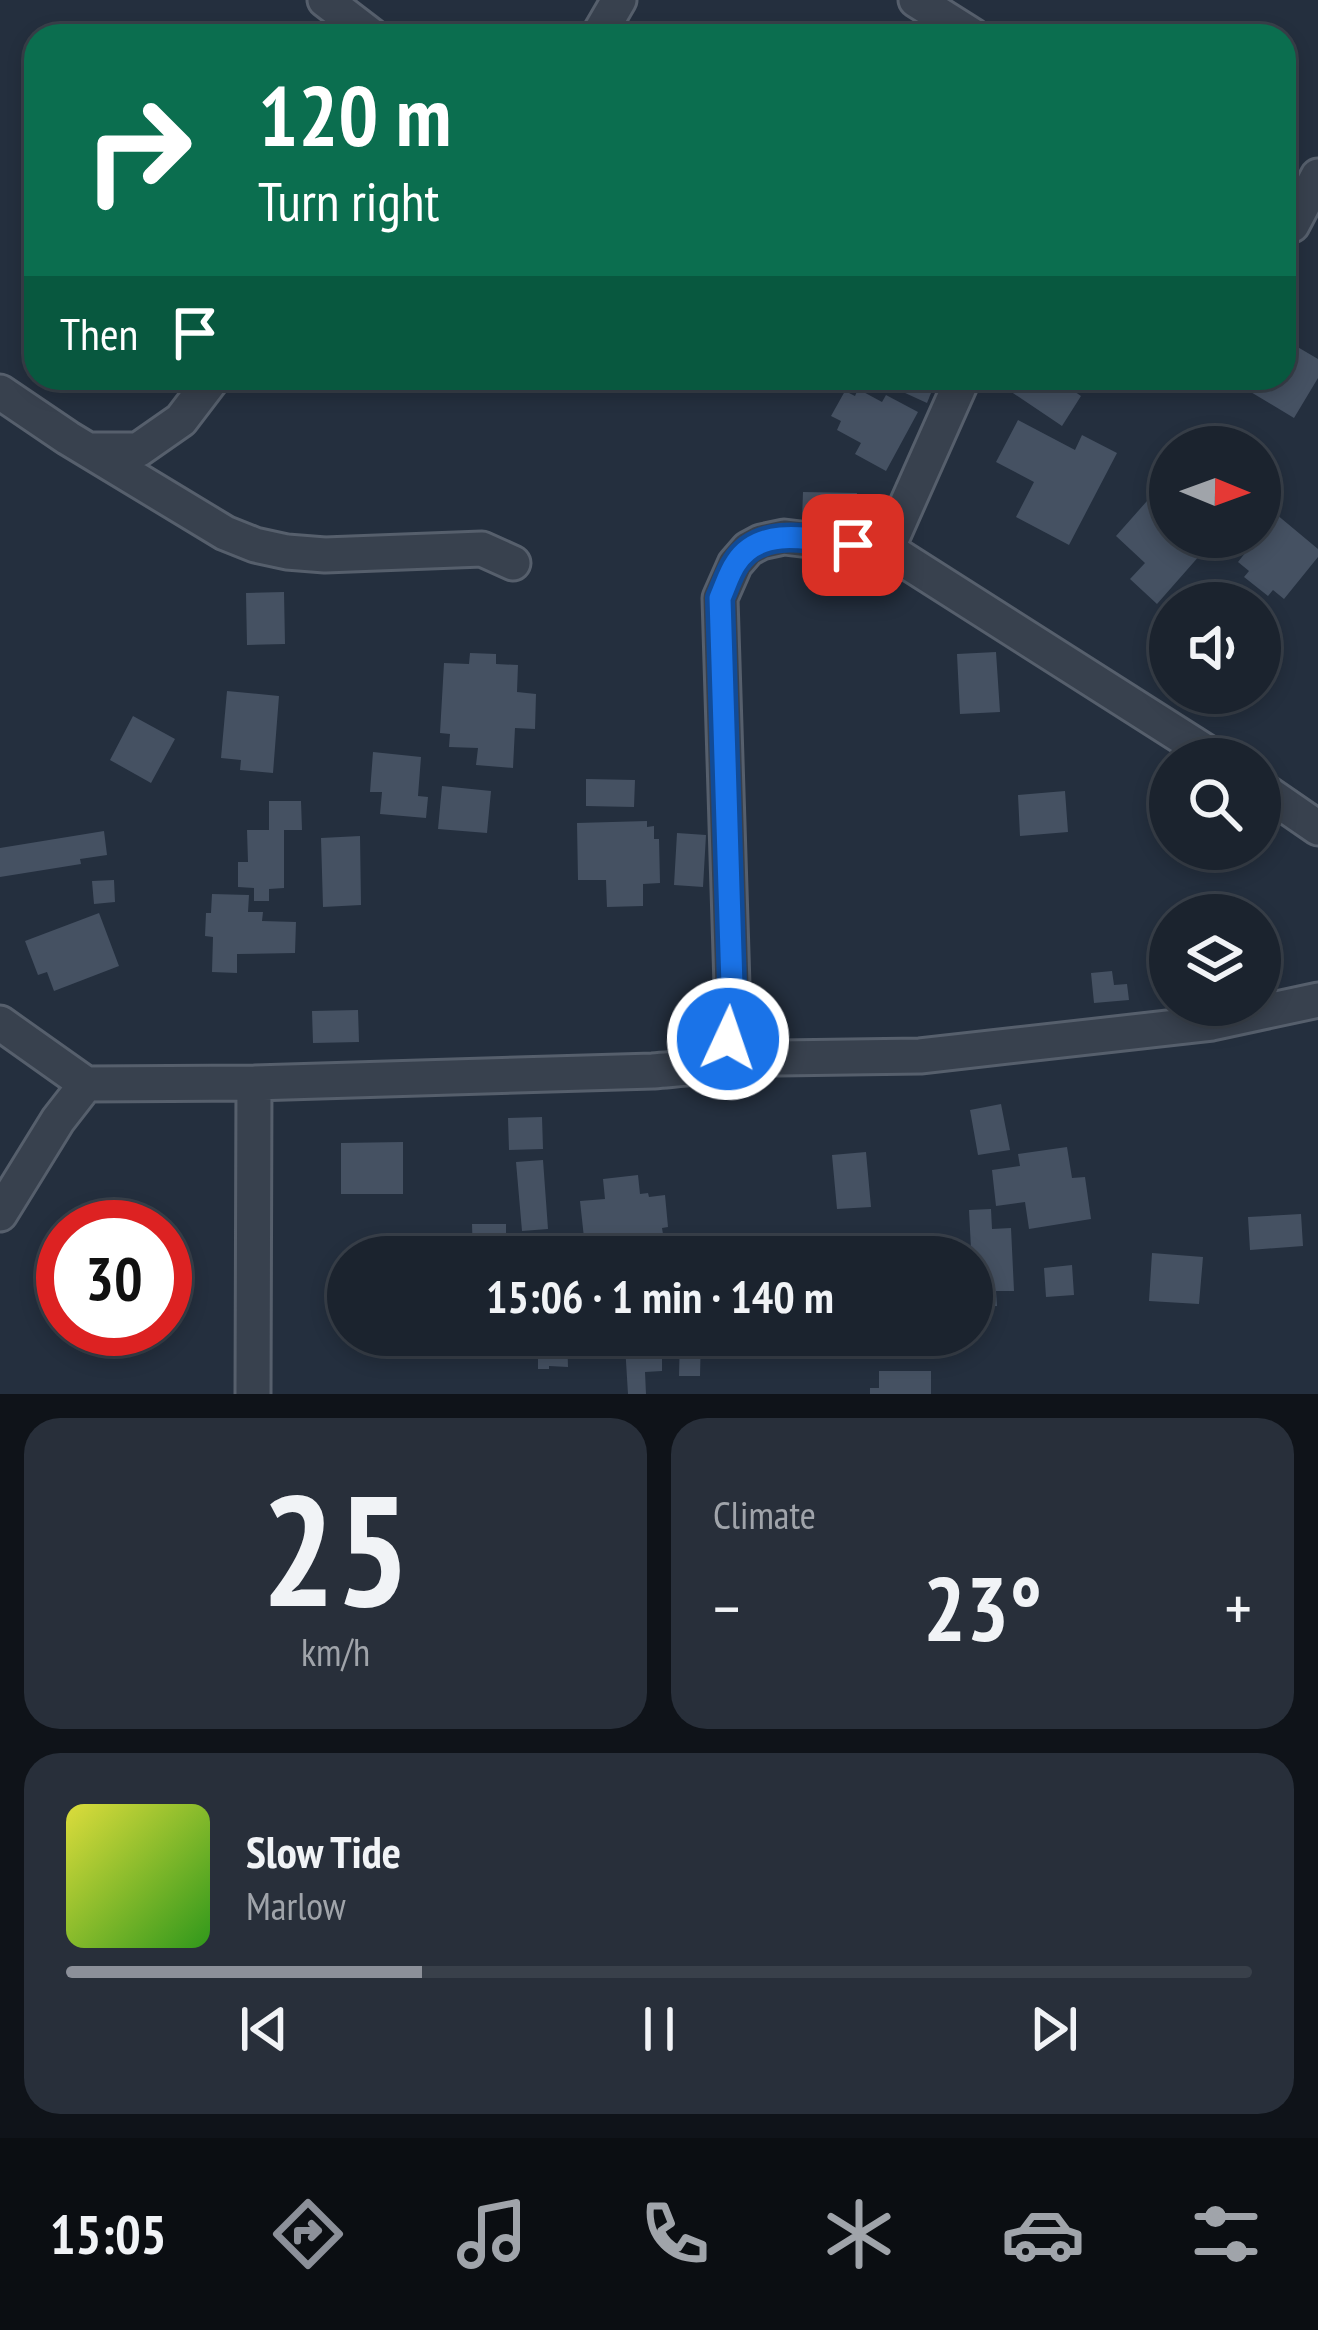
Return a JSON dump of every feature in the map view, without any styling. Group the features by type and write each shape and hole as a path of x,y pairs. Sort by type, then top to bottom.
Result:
{"street":[{"path":"326,0 357,24"},
{"path":"916,0 954,24"},
{"path":"1298,229 1318,176"},
{"path":"88,450 138,450 181,419 204,390"},
{"path":"887,549 958,390"},
{"path":"0,392 225,533 255,544 325,555 482,549 513,563"},
{"path":"717,1059 733,1018 720,598 735,564 748,549 784,537 887,549 1184,738"},
{"path":"1281,802 1318,828"},
{"path":"0,1023 86,1084 254,1083 653,1071 717,1059 920,1056 1212,1023 1318,1000"},
{"path":"253,1394 254,1083"},
{"path":"0,1214 86,1084"}],"building":[{"path":"1296,346 1318,359 1318,378 1294,418 1247,390 1296,390"},
{"path":"860,390 882,402 886,395 918,412 886,471 855,454 861,443 837,430 841,421 831,416 845,391 855,396"},
{"path":"899,390 932,390 927,403"},
{"path":"1008,390 1072,390 1081,396 1062,426"},
{"path":"1018,420 1075,450 1082,435 1117,453 1069,545 1016,517 1034,482 996,462"},
{"path":"803,492 857,493 856,521 802,519"},
{"path":"1149,499 1149,558 1197,558 1176,582 1149,582 1149,597 1130,579 1145,563 1116,536"},
{"path":"1281,518 1318,549 1318,557 1284,599 1281,582 1250,582 1244,577 1249,571 1238,562 1241,558 1281,558"},
{"path":"284,592 285,644 247,645 246,593"},
{"path":"996,652 1000,712 960,714 957,654"},
{"path":"470,653 496,654 496,664 518,665 517,692 536,694 535,729 515,728 513,768 476,765 478,748 449,747 450,734 440,733 444,663 469,664"},
{"path":"227,691 279,696 273,773 240,770 241,760 221,758"},
{"path":"133,716 175,739 151,783 110,760"},
{"path":"373,752 421,757 418,796 428,797 426,818 380,814 382,792 370,792"},
{"path":"586,779 635,780 634,807 586,806"},
{"path":"442,786 491,791 487,833 438,829"},
{"path":"1065,791 1068,832 1020,836 1018,795"},
{"path":"269,801 301,801 302,830 284,830 284,888 269,889 269,901 254,901 254,888 238,887 238,862 248,862 247,830 269,830"},
{"path":"647,821 647,827 654,826 654,839 659,839 660,883 643,884 643,906 607,907 606,880 578,880 577,823"},
{"path":"104,831 107,855 0,877 0,848"},
{"path":"677,833 706,835 703,887 674,885"},
{"path":"360,836 361,905 323,907 321,838"},
{"path":"114,880 115,902 94,904 92,881"},
{"path":"212,894 249,895 248,912 263,912 262,921 296,922 295,953 237,954 237,973 212,972 213,937 205,936"},
{"path":"99,913 119,966 54,991 47,972 38,975 25,941"},
{"path":"1112,971 1114,985 1127,984 1129,1000 1094,1003 1091,973"},
{"path":"358,1010 359,1042 313,1043 312,1011"},
{"path":"1001,1104 1010,1150 978,1155 970,1110"},
{"path":"542,1117 543,1149 509,1150 508,1118"},
{"path":"403,1142 403,1194 341,1194 341,1143"},
{"path":"1067,1147 1072,1178 1085,1177 1091,1219 1029,1229 1025,1202 996,1206 992,1170 1020,1166 1018,1154"},
{"path":"866,1152 871,1207 837,1209 832,1155"},
{"path":"543,1160 548,1229 522,1231 516,1162"},
{"path":"638,1175 640,1194 665,1195 668,1227 662,1228 663,1236 584,1236 580,1201 605,1199 603,1179"},
{"path":"991,1209 992,1229 1011,1228 1014,1291 996,1291 997,1306 993,1306 993,1236 970,1236 969,1210"},
{"path":"1301,1214 1303,1246 1250,1250 1248,1217"},
{"path":"472,1224 506,1224 506,1236 472,1236"},
{"path":"1152,1253 1203,1257 1199,1304 1149,1301"},
{"path":"1072,1265 1074,1295 1046,1297 1044,1268"},
{"path":"538,1356 568,1356 568,1367 538,1369"},
{"path":"626,1356 662,1356 662,1371 645,1372 646,1394 628,1394"},
{"path":"679,1356 700,1356 700,1376 679,1376"},
{"path":"879,1371 931,1371 931,1394 870,1394 870,1388 879,1388"}],"route":[{"path":"728,1039 733,1018 720,598 735,564 761,542 784,537 853,545"}]}
